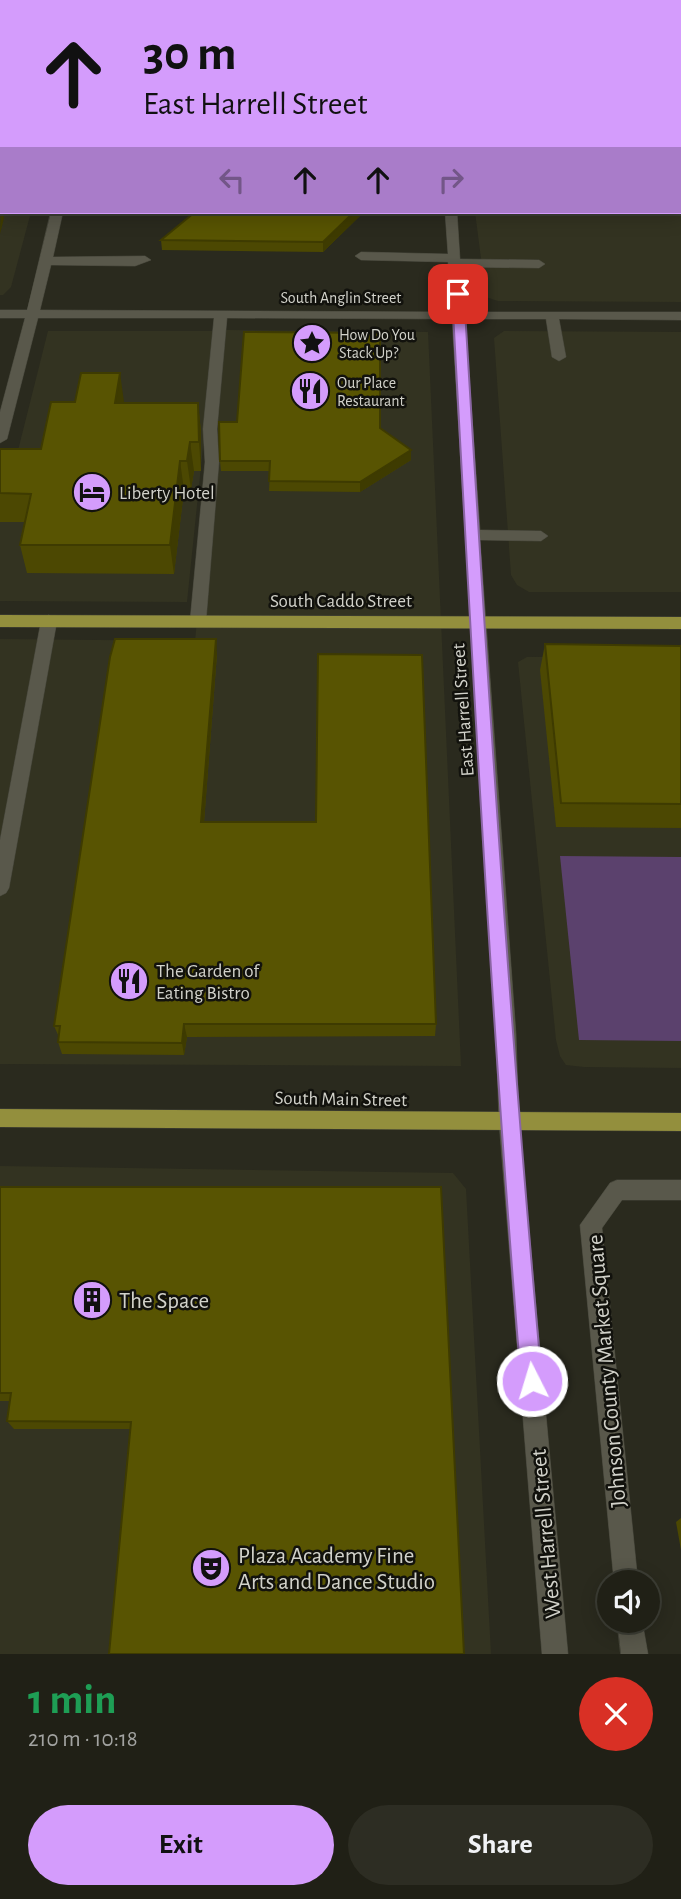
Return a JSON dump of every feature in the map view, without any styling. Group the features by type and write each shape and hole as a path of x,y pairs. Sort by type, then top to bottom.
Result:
{"main road":[{"name":"South Caddo Street","path":"0,621 681,623"},
{"name":"South Main Street","path":"0,1118 681,1122"}],"street":[{"path":"0,439 47,261 57,214"},
{"name":"East Harrell Street","path":"451,214 506,1034 509,1122"},
{"path":"361,256 538,264"},
{"path":"47,261 145,260"},
{"path":"198,621 212,462 210,429 221,313"},
{"name":"South Anglin Street","path":"0,314 681,316"},
{"path":"552,315 559,357"},
{"path":"472,536 541,536"},
{"path":"0,888 50,621"},
{"name":"West Harrell Street","path":"509,1122 555,1654"},
{"name":"Johnson County Market Square","path":"625,1570 591,1224 617,1190 681,1190"},
{"path":"630,1633 632,1651 635,1654"}],"shaded area":[{"path":"0,214 30,214 11,287 0,295"},
{"path":"475,214 681,214 681,302 498,301 486,297"},
{"path":"226,330 428,332 461,1066 0,1064 0,639 195,641"},
{"path":"48,331 215,331 187,602 0,601 0,522"},
{"path":"504,331 681,332 681,592 529,592 517,585 511,575 494,338"},
{"path":"681,656 681,1068 566,1065 560,1056 556,1040 518,662 527,657"},
{"path":"560,856 681,857 681,1041 579,1040"},
{"path":"0,1166 453,1173 466,1189 491,1654 0,1654"}],"building":[{"path":"193,214 352,214 323,242 161,240"},
{"name":"Our Place Restaurant","path":"244,332 380,333 380,428 411,450 360,482 269,481 270,461 220,461 219,422 237,422"},
{"name":"Liberty Hotel","path":"81,373 120,373 115,403 198,403 199,442 190,442 187,461 180,461 170,545 20,545 31,494 0,493 0,449 41,449 51,402 75,402"},
{"path":"115,639 216,639 201,822 316,822 318,654 422,655 436,1024 184,1024 182,1043 58,1042 60,1026 54,1026 110,657"},
{"path":"545,644 681,646 681,804 561,803"},
{"path":"0,1187 441,1187 464,1654 109,1654 131,1422 7,1421 11,1393 0,1393"}],"place":[{"name":"How Do You Stack Up?","path":"312,343"},
{"name":"Our Place Restaurant","path":"310,391"},
{"name":"Liberty Hotel","path":"92,492"},
{"name":"The Garden of Eating Bistro","path":"129,981"},
{"name":"The Space","path":"92,1300"},
{"name":"Plaza Academy Fine Arts and Dance Studio","path":"211,1568"}],"route":[{"path":"458,294 506,1034 509,1122 532,1381"}]}
